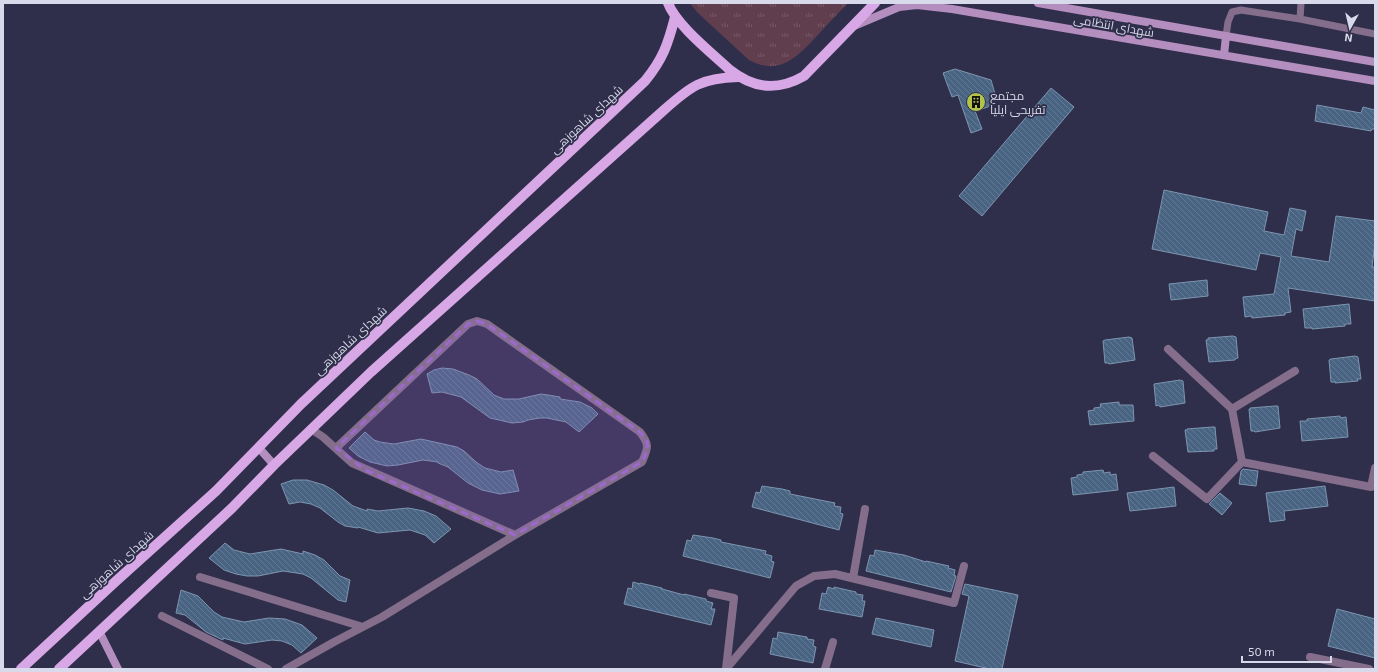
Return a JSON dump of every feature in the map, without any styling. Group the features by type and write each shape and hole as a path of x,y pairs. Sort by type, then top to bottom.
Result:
{"main road":[{"path":"668,3 675,17 738,77 749,82 766,86 783,85 804,76 875,3"},
{"name":"شهدای انتظامی","path":"1038,3 1375,62"},
{"name":"شهدای انتظامی","path":"853,26 899,7 917,5 952,9 1375,81"},
{"name":"شهدای شاهوزهی","path":"21,669 114,582 216,491 301,404 645,81 656,68 665,51 675,17"},
{"path":"1224,55 1226,36"},
{"path":"59,669 232,508 311,429 377,367 686,91 708,80 738,77"},
{"path":"259,448 274,465"},
{"path":"99,631 118,669"}],"street":[{"path":"286,669 382,617 515,535 642,462 648,449 647,441 640,432 486,324 478,321 468,324 336,448"},
{"path":"1168,350 1232,409 1242,462"},
{"path":"1232,409 1296,371"},
{"path":"311,429 336,448 352,463 365,470 515,535"},
{"path":"1153,456 1208,499 1242,462"},
{"path":"1242,462 1371,486 1375,468"},
{"path":"853,578 866,509"},
{"path":"726,669 796,586 814,576 835,574 954,602 964,566"},
{"path":"200,577 363,627"},
{"path":"711,593 734,598 726,669"},
{"path":"162,616 268,669"},
{"path":"825,669 833,642"},
{"path":"1310,657 1369,669"}],"lane":[{"path":"1300,19 1301,3"},
{"path":"1226,36 1228,22 1232,12 1240,10 1300,19 1375,34"}],"highlighted area":[{"path":"477,321 487,324 640,432 647,441 648,449 642,462 515,535 365,470 336,448 468,324"}],"green space":[{"path":"690,3 848,3 809,45 794,58 778,65 769,66 749,60 697,12"}],"building":[{"name":"مجتمع تفریحی ایلیا","path":"955,69 991,80 995,94 988,107 975,111 982,129 971,133 958,95 952,97 943,73"},
{"path":"1051,88 1074,107 982,216 959,196"},
{"path":"1317,105 1361,113 1363,107 1375,110 1375,129 1372,129 1371,131 1315,121"},
{"path":"1164,190 1268,212 1264,231 1284,235 1290,208 1306,211 1302,231 1296,229 1291,256 1329,262 1336,216 1375,221 1375,243 1372,267 1375,267 1375,301 1288,288 1291,312 1285,313 1285,315 1252,318 1251,316 1245,317 1243,297 1274,294 1281,257 1260,253 1256,270 1152,249"},
{"path":"1207,280 1208,296 1171,300 1169,284"},
{"path":"1349,304 1351,324 1345,324 1345,326 1312,329 1305,328 1303,309"},
{"path":"1129,337 1132,338 1135,360 1109,364 1105,363 1103,341"},
{"path":"1236,337 1238,358 1235,360 1209,362 1206,340 1208,340 1208,338"},
{"path":"1355,356 1358,357 1361,379 1357,379 1358,381 1331,382 1329,360"},
{"path":"442,368 453,369 477,379 494,395 504,399 519,399 541,394 548,395 560,397 560,399 580,402 592,408 598,414 579,432 566,422 547,418 512,423 490,418 461,397 442,392 432,393 427,374"},
{"path":"1180,380 1183,381 1185,403 1160,407 1159,405 1156,406 1154,384"},
{"path":"1119,402 1119,405 1133,405 1134,421 1090,425 1088,411 1101,407 1100,404"},
{"path":"1278,406 1280,428 1255,432 1251,431 1250,408"},
{"path":"1340,416 1340,418 1346,417 1348,437 1302,441 1300,421"},
{"path":"1215,427 1217,449 1214,449 1214,451 1188,452 1185,430"},
{"path":"365,432 374,440 380,442 394,444 421,439 457,447 485,468 501,472 513,470 519,491 500,494 482,490 468,483 448,467 438,462 423,460 387,466 370,462 358,456 349,448"},
{"path":"1243,469 1258,471 1256,486 1239,484 1241,471"},
{"path":"1103,470 1104,473 1110,472 1110,475 1116,474 1118,490 1073,495 1071,478 1083,474 1083,472"},
{"path":"293,480 307,480 324,485 333,490 353,506 367,511 367,509 378,511 408,508 424,511 436,516 451,529 434,543 425,535 410,530 378,533 358,527 345,526 320,508 311,504 300,502 289,504 281,484"},
{"path":"762,486 782,489 790,491 790,494 835,503 834,506 841,507 840,513 843,514 839,530 752,507 756,492 760,493"},
{"path":"1325,486 1328,506 1284,511 1285,520 1270,522 1266,493"},
{"path":"1174,487 1176,506 1130,511 1127,493"},
{"path":"1220,493 1232,503 1222,515 1209,504"},
{"path":"693,535 713,538 721,540 721,542 766,551 765,554 772,556 771,561 774,562 770,578 683,556 687,540 691,541"},
{"path":"225,543 234,550 250,554 281,549 303,554 303,551 315,555 324,560 340,576 350,580 346,602 338,600 311,578 303,574 283,571 258,576 247,576 224,570 209,558"},
{"path":"875,550 904,555 926,562 949,566 948,568 955,570 954,575 956,576 951,592 866,571 870,555 874,556"},
{"path":"633,582 706,599 706,601 713,603 711,609 715,609 711,625 624,604 628,588 632,589"},
{"path":"965,584 1018,595 1002,669 990,669 955,661 969,596 962,594"},
{"path":"828,587 856,592 856,594 863,595 862,601 865,601 862,617 819,609 822,593 826,594"},
{"path":"181,590 198,596 214,612 222,617 244,622 269,618 285,619 302,625 317,638 301,653 292,645 282,641 272,640 245,644 223,638 223,640 206,632 185,615 176,613"},
{"path":"1337,609 1375,619 1375,658 1328,646"},
{"path":"876,618 934,630 931,647 872,634"},
{"path":"778,632 807,637 807,639 814,640 813,646 816,647 813,663 770,654 773,638 777,639"}],"place":[{"name":"مجتمع تفریحی ایلیا","path":"976,102"}]}
